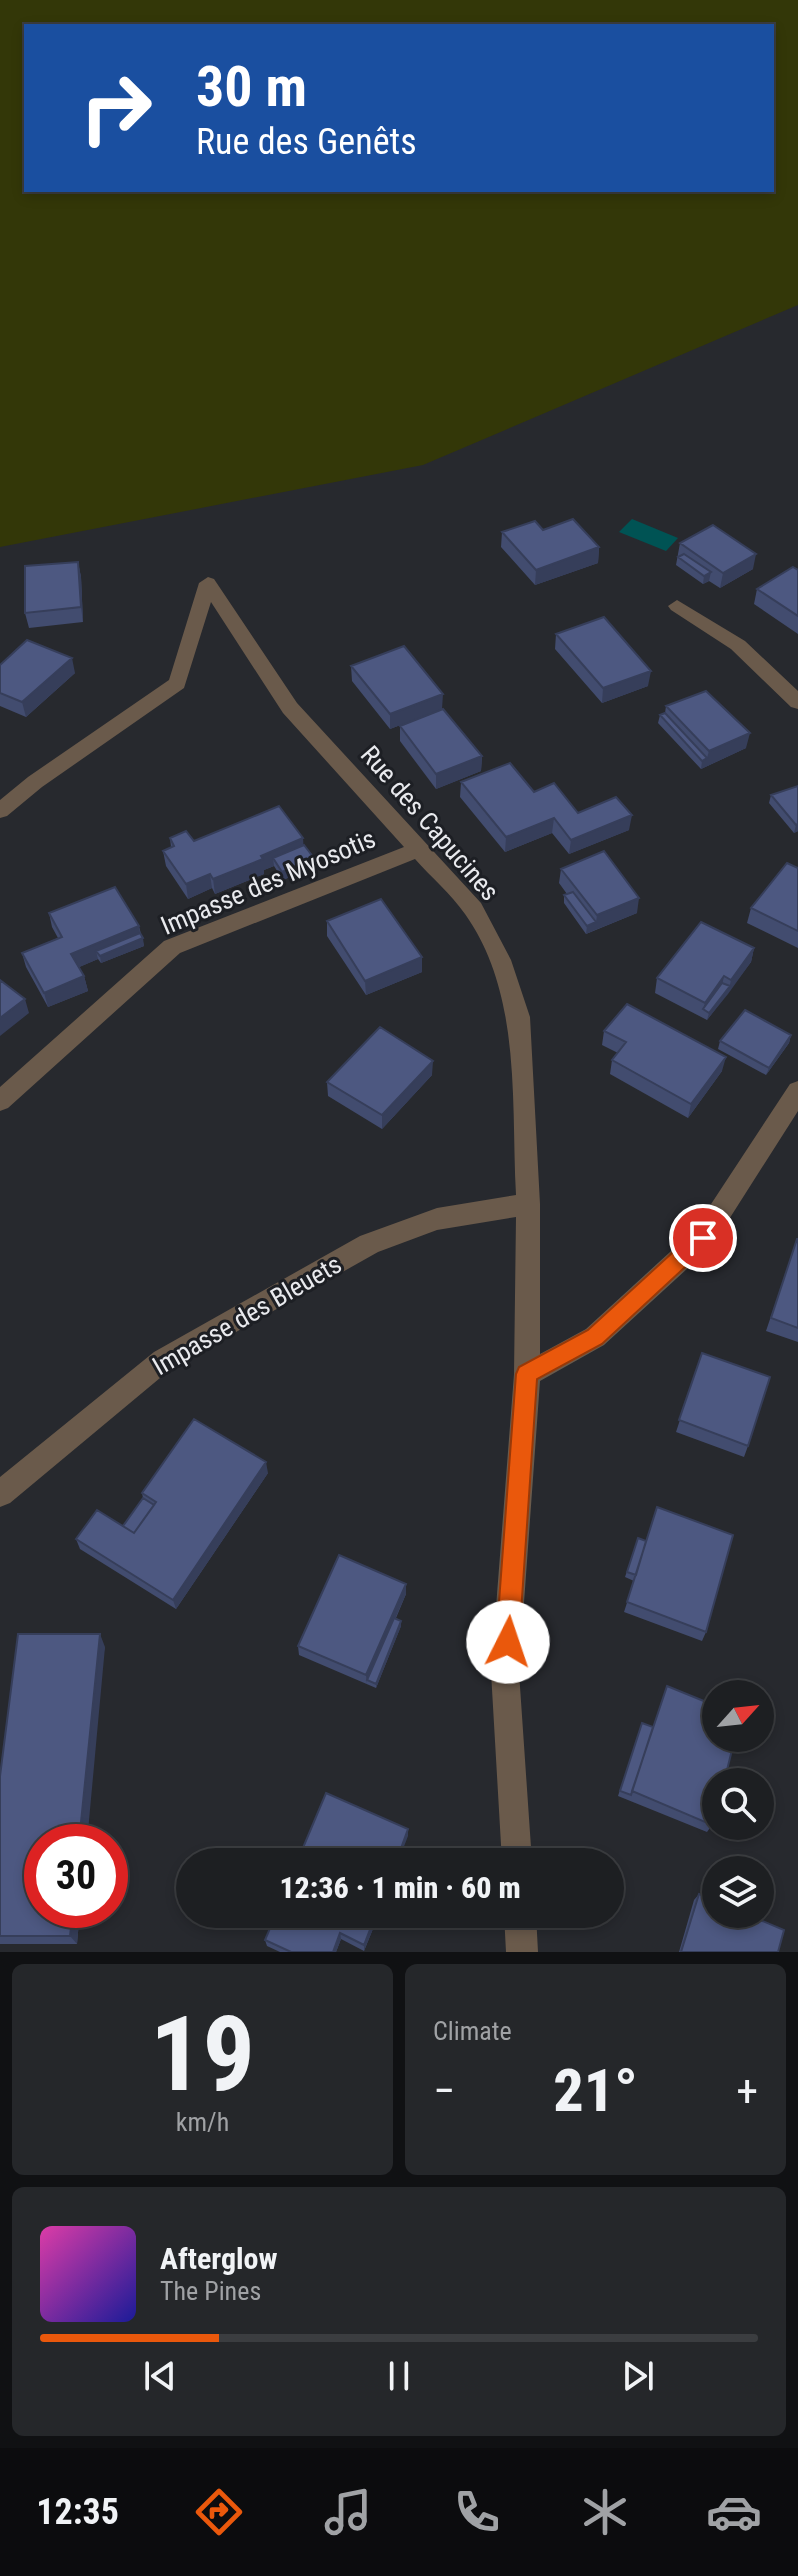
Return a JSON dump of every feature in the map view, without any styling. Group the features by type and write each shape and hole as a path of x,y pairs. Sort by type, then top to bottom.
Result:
{"street":[{"name":"Rue des Capucines","path":"0,811 35,782 177,683 208,583 290,708 473,909 500,960 519,1017 528,1204 527,1374 505,1672 516,1848"},
{"path":"677,606 738,645 798,702"},
{"name":"Impasse des Myosotis","path":"0,1101 172,947 419,849"},
{"path":"527,1374 595,1337 703,1238 798,1091"},
{"name":"Impasse des Bleuets","path":"0,1494 163,1360 369,1244 437,1219 528,1204"},
{"path":"521,1928 522,1952"}],"green space":[{"path":"0,0 798,0 798,305 423,465 0,547"}],"water":[{"path":"632,519 678,538 666,551 619,532"}],"building":[{"path":"573,519 599,547 536,570 502,532 535,521 543,530"},
{"path":"713,525 756,554 723,573 680,543"},
{"path":"684,554 711,572 704,576 678,557"},
{"path":"78,562 81,607 25,613 25,566"},
{"path":"793,567 798,570 798,616 757,589"},
{"path":"604,617 651,671 603,688 556,634"},
{"path":"27,640 72,658 22,702 0,693 0,665"},
{"path":"404,646 443,694 390,714 351,666"},
{"path":"706,691 750,733 709,751 666,706"},
{"path":"443,709 482,756 436,774 400,726"},
{"path":"665,713 707,758 702,761 660,715"},
{"path":"510,763 534,792 554,783 578,813 616,797 632,815 571,840 554,818 506,837 461,782"},
{"path":"798,786 798,824 796,825 771,795"},
{"path":"279,806 303,838 261,856 263,859 213,879 210,874 186,884 163,851 174,846 170,838 186,831 194,841"},
{"path":"304,845 314,858 282,872 273,858"},
{"path":"604,851 639,898 597,915 561,869"},
{"path":"787,863 798,868 798,931 751,908"},
{"path":"115,887 139,926 71,954 84,976 44,993 22,953 62,937 49,913"},
{"path":"573,892 596,922 587,926 564,895"},
{"path":"381,899 422,957 365,981 327,921"},
{"path":"701,922 754,948 731,980 724,976 705,1003 657,978"},
{"path":"140,933 143,938 100,956 96,951"},
{"path":"0,980 25,999 0,1018"},
{"path":"722,983 730,986 709,1013 703,1009"},
{"path":"627,1004 726,1057 691,1104 612,1060 626,1042 604,1031"},
{"path":"745,1010 791,1035 769,1068 720,1041"},
{"path":"380,1027 433,1061 382,1115 327,1082"},
{"path":"798,1239 798,1328 771,1318"},
{"path":"702,1353 770,1377 748,1446 679,1420"},
{"path":"194,1419 266,1462 173,1600 76,1539 97,1510 134,1533 156,1502 142,1493"},
{"path":"143,1498 154,1505 134,1533 123,1526"},
{"path":"657,1507 733,1535 706,1632 627,1602"},
{"path":"638,1538 646,1541 636,1575 627,1572"},
{"path":"339,1555 406,1584 366,1675 298,1646"},
{"path":"394,1618 401,1621 376,1684 367,1680"},
{"path":"18,1634 100,1634 81,1824 24,1824 24,1928 71,1928 70,1936 0,1936 0,1776"},
{"path":"667,1686 702,1700 702,1752 732,1752 728,1768 702,1768 702,1821 632,1791"},
{"path":"642,1723 653,1727 631,1795 620,1791"},
{"path":"326,1793 408,1829 401,1848 303,1848"},
{"path":"699,1894 702,1895 702,1928 774,1926 784,1930 778,1952 681,1952"},
{"path":"270,1928 371,1928 364,1945 340,1933 333,1952 291,1952 265,1940"}],"route":[{"path":"508,1642 527,1374 595,1337 703,1238"}]}
